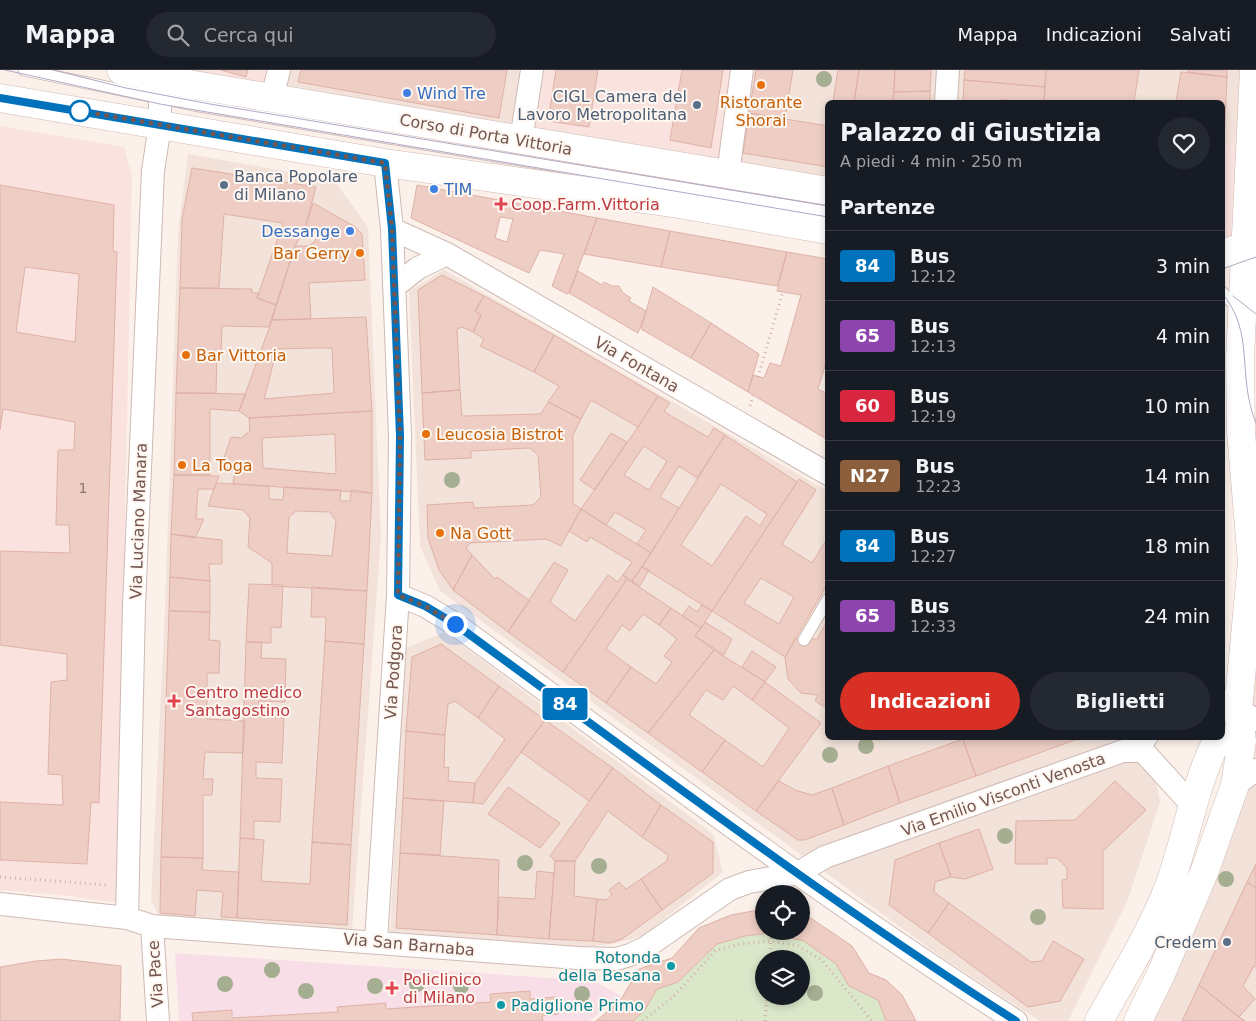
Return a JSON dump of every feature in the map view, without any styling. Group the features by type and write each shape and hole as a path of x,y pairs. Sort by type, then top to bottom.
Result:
{"street":[{"path":"272,98 279,70"},
{"path":"521,140 532,70"},
{"path":"728,174 742,70"},
{"path":"946,100 948,70"},
{"path":"1138,1021 1161,974 1245,777 1242,741 1235,715 1254,552 1250,472 1240,422 1240,316 1241,247 1254,140 1254,70"},
{"path":"0,98 146,93 385,163 679,204 825,229"},
{"name":"Corso di Porta Vittoria","path":"146,93 272,98 825,190"},
{"name":"Via Luciano Manara","path":"127,918 134,597 153,171 146,93"},
{"name":"Via Podgora","path":"376,942 398,595 400,436 392,229 385,163"},
{"name":"Via Fontana","path":"392,229 447,254 825,472"},
{"path":"394,287 418,268 447,254"},
{"path":"398,595 425,606 455,624 798,873 943,974 1016,1021"},
{"path":"1099,1021 1151,926 1169,885 1192,806 1217,740"},
{"name":"Via Emilio Visconti Venosta","path":"798,873 824,857 1147,744 1192,806"},
{"name":"Via San Barnaba","path":"0,904 127,918 152,926 578,958 616,958 645,948 730,889 749,882 798,873"},
{"name":"Via Pace","path":"152,926 158,1021"},
{"path":"943,974 991,1021"}],"lane":[{"path":"24,70 382,136 825,211"},
{"path":"382,136 385,163"},
{"path":"1225,264 1235,259 1241,247"},
{"path":"1225,296 1240,316"},
{"path":"804,640 825,604"}],"path":[{"path":"758,377 783,291"},
{"path":"0,877 113,885"},
{"path":"770,950 771,941"},
{"path":"643,1021 678,993 715,951 740,944 771,941 798,946 822,960 872,1021"},
{"path":"765,1021 766,1005"},
{"path":"736,1021 746,1021"}],"shaded area":[{"path":"127,70 277,70 271,99"},
{"path":"280,70 530,70 519,142 273,100"},
{"path":"534,70 741,70 726,174 523,142"},
{"path":"741,70 946,70 944,100 825,100 825,191 726,174"},
{"path":"949,70 1253,70 1251,148 1225,144 1225,100 947,100"},
{"path":"0,126 124,147 132,176 117,903 70,896 0,890"},
{"path":"1225,144 1251,148 1248,242 1225,251"},
{"path":"188,154 334,180 368,227 381,537 352,930 160,917 151,901 165,608 178,233"},
{"path":"444,270 825,490 825,740 1147,740 1160,802 1127,902 1068,1021 1040,1021 944,959 440,591 420,546 409,291"},
{"path":"1256,509 1256,1021 1141,1021 1237,787"},
{"path":"445,632 713,834 723,872 643,936 612,944 584,947 390,935 404,649"},
{"name":"Policlinico di Milano","path":"175,953 595,981 621,996 589,1021 179,1021"}],"green space":[{"path":"755,935 755,940 804,941 836,964 849,986 878,1000 886,1021 633,1021 644,1011 657,989 678,982 717,944"}],"building":[{"path":"221,70 248,70 246,77"},
{"path":"301,70 507,70 499,118 298,82"},
{"name":"CIGL Camera del Lavoro Metropolitana","path":"556,70 598,70 589,127 548,121"},
{"name":"CIGL Camera del Lavoro Metropolitana","path":"682,70 723,70 711,148 670,140"},
{"path":"756,70 793,70 785,119 749,113"},
{"path":"838,70 859,70 854,100 833,100"},
{"path":"859,70 895,70 893,100 854,100"},
{"path":"895,70 931,70 930,91 894,92"},
{"path":"965,70 1046,70 1045,87 964,80"},
{"path":"1046,70 1139,70 1134,100 1044,100"},
{"path":"1188,70 1227,70 1227,77 1188,72"},
{"path":"1181,72 1227,77 1225,122 1225,100 1176,100"},
{"path":"964,80 1045,87 1044,100 963,100"},
{"path":"930,91 930,100 893,100 894,92"},
{"path":"749,113 825,126 825,167 743,153"},
{"path":"192,168 316,187 305,228 295,246 276,305 257,298 283,223 224,214 219,288 180,288 182,219"},
{"path":"0,185 114,205 113,251 117,252 99,803 91,802 87,864 0,860 0,802 63,805 62,775 48,774 51,682 67,680 67,654 0,645 0,551 70,553 69,525 56,525 58,450 74,450 75,422 3,409 0,430","holes":["25,267 79,274 75,342 16,332"]},
{"path":"417,185 597,218 567,294 552,286 564,254 540,250 529,273 411,218","holes":["500,217 513,219 507,242 495,238"]},
{"path":"313,203 354,226 362,234 365,280 309,283 311,319 272,320 295,246 309,246 318,235 305,228"},
{"path":"597,218 670,231 661,267 584,254"},
{"path":"670,231 787,252 777,286 661,267"},
{"path":"787,252 825,258 825,366 818,389 825,392 825,438 748,392 753,375 764,378 770,363 781,366 801,295 777,291"},
{"path":"578,271 602,285 604,282 612,286 619,286 623,293 631,298 629,301 646,311 638,333 569,293"},
{"path":"442,275 484,296 475,311 481,315 473,332 462,327 457,329 460,390 422,393 418,290"},
{"path":"653,287 711,323 691,358 641,329"},
{"path":"180,288 252,289 252,293 259,293 257,298 276,305 269,327 222,326 221,352 217,351 216,393 176,393"},
{"path":"484,296 554,335 534,372 480,346 484,339 473,332 481,315 475,311"},
{"path":"366,317 372,411 249,418 239,411 272,320","holes":["332,348 334,393 264,399 277,349"]},
{"path":"711,323 759,354 748,392 691,358"},
{"path":"554,335 658,396 638,427 591,400 581,419 548,402 559,386 534,372"},
{"path":"460,390 462,416 541,414 548,402 581,419 573,435 573,503 581,509 561,546 546,539 470,543 466,548 472,555 453,590 439,570 428,538 427,505 473,502 474,508 533,505 541,497 538,455 530,448 471,451 471,458 425,460 422,393"},
{"path":"176,393 246,394 239,411 210,409 210,475 174,475"},
{"path":"658,396 670,403 664,411 671,416 708,437 714,428 725,435 697,478 679,466 660,497 679,508 651,553 637,544 646,530 615,512 606,525 581,509","holes":["644,446 667,461 649,490 624,475"]},
{"path":"372,411 372,493 233,484 235,468 221,467 231,437 241,438 250,431 249,418","holes":["335,434 336,474 263,468 262,438"]},
{"path":"611,433 627,442 595,490 580,480"},
{"path":"725,435 797,482 712,611 642,567","holes":["721,484 767,514 760,526 746,516 712,566 681,545"]},
{"path":"174,475 219,476 214,489 198,489 196,519 204,519 195,538 171,534"},
{"path":"799,479 816,490 782,544 812,563 825,542 825,588 785,657 712,611","holes":["761,578 794,597 779,624 744,603"]},
{"path":"216,483 269,486 269,499 283,500 284,487 341,490 340,501 350,501 351,490 372,493 367,591 272,586 272,563 248,547 250,518 243,510 208,506","holes":["296,511 330,512 336,521 332,556 287,553 289,517"]},
{"path":"581,509 651,553 632,581 623,575 632,562 590,537 587,542 569,531"},
{"path":"171,534 222,540 222,564 209,564 210,581 170,577"},
{"path":"472,555 495,579 497,577 530,601 508,632 453,590"},
{"path":"554,562 568,570 550,602 575,621 608,575 618,582 623,575 627,579 563,672 508,632"},
{"path":"642,567 649,570 640,586 632,581"},
{"path":"170,577 210,581 210,612 169,611"},
{"path":"627,579 671,608 659,625 643,614 630,631 622,625 606,649 631,667 606,703 563,672"},
{"path":"249,584 283,585 281,628 271,627 271,643 246,642"},
{"path":"312,587 367,591 364,644 325,641 326,617 311,617"},
{"path":"702,605 712,611 701,628 682,616 689,606 697,612"},
{"path":"671,608 701,628 695,636 714,650 648,733 606,703 631,667 656,684 672,662 664,656 677,639 659,625"},
{"path":"169,611 210,612 209,640 220,641 219,673 207,673 207,719 245,721 243,753 205,752 203,779 213,779 212,795 203,795 203,858 161,857"},
{"path":"705,622 732,639 724,655 695,636"},
{"path":"825,625 825,707 815,701 818,695 801,693 788,679 785,657 795,639 817,639"},
{"path":"325,641 364,644 351,845 312,842"},
{"path":"246,642 262,642 261,658 286,659 285,702 259,701 258,717 284,718 282,763 256,762 256,778 282,779 280,822 254,821 254,839 240,838"},
{"path":"441,644 499,686 478,718 455,701 448,704 445,735 406,731 412,657"},
{"path":"714,650 765,682 752,700 733,686 723,700 706,690 689,715 725,740 702,772 648,733"},
{"path":"752,651 776,667 765,682 742,667"},
{"path":"765,682 821,723 756,811 702,772 725,740 763,767 789,728 752,700"},
{"path":"499,686 545,720 483,804 473,803 475,783 505,739 478,718"},
{"path":"545,720 613,768 589,801 521,752"},
{"path":"406,731 445,735 444,768 449,767 448,781 475,783 473,803 403,798"},
{"path":"963,740 1075,740 976,776"},
{"path":"963,740 976,776 900,803 888,766"},
{"path":"888,766 900,803 844,825 832,788"},
{"path":"613,768 661,805 642,837 608,811 575,861 555,861 550,856"},
{"path":"779,781 795,790 812,795 832,788 844,825 805,840 798,840 756,811"},
{"path":"1115,781 1146,810 1103,851 1103,909 1063,908 1062,880 1067,879 1067,868 1057,858 1047,858 1047,864 1015,864 1016,821 1075,820"},
{"path":"508,787 560,823 540,848 488,814"},
{"path":"403,798 444,801 440,855 400,853"},
{"path":"661,805 713,842 713,873 662,910 641,879 667,861 668,855 642,837"},
{"path":"979,829 993,869 965,879 951,877 939,843"},
{"path":"240,838 264,840 261,881 310,884 312,842 351,845 347,925 237,918"},
{"path":"939,843 951,877 935,882 934,892 949,903 928,933 889,905 895,860"},
{"path":"400,853 499,860 497,935 396,928"},
{"path":"161,857 203,858 202,870 239,872 237,918 221,917 223,892 197,890 195,916 160,913"},
{"path":"555,861 575,861 574,896 597,899 593,941 549,939"},
{"path":"1256,864 1256,888 1247,882"},
{"path":"537,871 554,873 549,939 497,935 499,897 535,899"},
{"path":"641,879 662,910 622,939 610,943 593,941 597,899 606,900 612,895 609,890 619,882 626,889"},
{"path":"1247,882 1256,888 1256,967 1254,966 1243,986 1255,999 1239,1017 1199,985"},
{"path":"949,903 1031,962 1042,961 1053,941 1084,959 1060,1001 1028,1007 928,933"},
{"name":"Rotonda della Besana","path":"755,911 755,935 717,944 678,982 657,989 644,1011 633,1021 596,1021 620,1001 639,969 672,958 699,928 731,915"},
{"name":"Rotonda della Besana","path":"810,918 852,946 869,973 886,980 902,995 916,1021 886,1021 878,1000 849,986 836,964 804,941 800,940 810,940"},
{"path":"62,959 121,966 120,1021 0,1021 0,967"},
{"path":"1199,985 1239,1017 1245,1021 1182,1021"},
{"name":"Padiglione Primo","path":"530,991 530,999 557,997 558,1014 542,1016 543,1021 193,1021 192,1013 232,1010 232,1018 338,1012 337,1007 386,1003 386,1009 491,1002 490,994"}],"tram line":[{"path":"5,70 160,104 825,216"},
{"path":"53,70 126,88 210,104 825,206"},
{"path":"1225,268 1256,257"},
{"path":"1233,296 1256,314"},
{"path":"1225,298 1239,324 1247,388 1256,423"}],"bus line":[{"name":"84","path":"0,98 385,163 392,229 400,436 398,595 425,606 455,624 798,873 943,974 1016,1021"}],"place":[{"name":"Ristorante Shorai","path":"761,85"},
{"name":"Wind Tre","path":"407,93"},
{"name":"CIGL Camera del Lavoro Metropolitana","path":"697,105"},
{"name":"Banca Popolare di Milano","path":"224,185"},
{"name":"TIM","path":"434,189"},
{"name":"Coop.Farm.Vittoria","path":"501,204"},
{"name":"Dessange","path":"350,231"},
{"name":"Bar Gerry","path":"360,253"},
{"name":"Bar Vittoria","path":"186,355"},
{"name":"Leucosia Bistrot","path":"426,434"},
{"name":"La Toga","path":"182,465"},
{"name":"Na Gott","path":"440,533"},
{"name":"Centro medico Santagostino","path":"174,701"},
{"name":"Credem","path":"1227,942"},
{"name":"Rotonda della Besana","path":"671,966"},
{"name":"Policlinico di Milano","path":"392,988"},
{"name":"Padiglione Primo","path":"501,1005"}],"route":[{"path":"80,111 385,163 392,229 400,436 398,595 425,606 455,624"}]}
